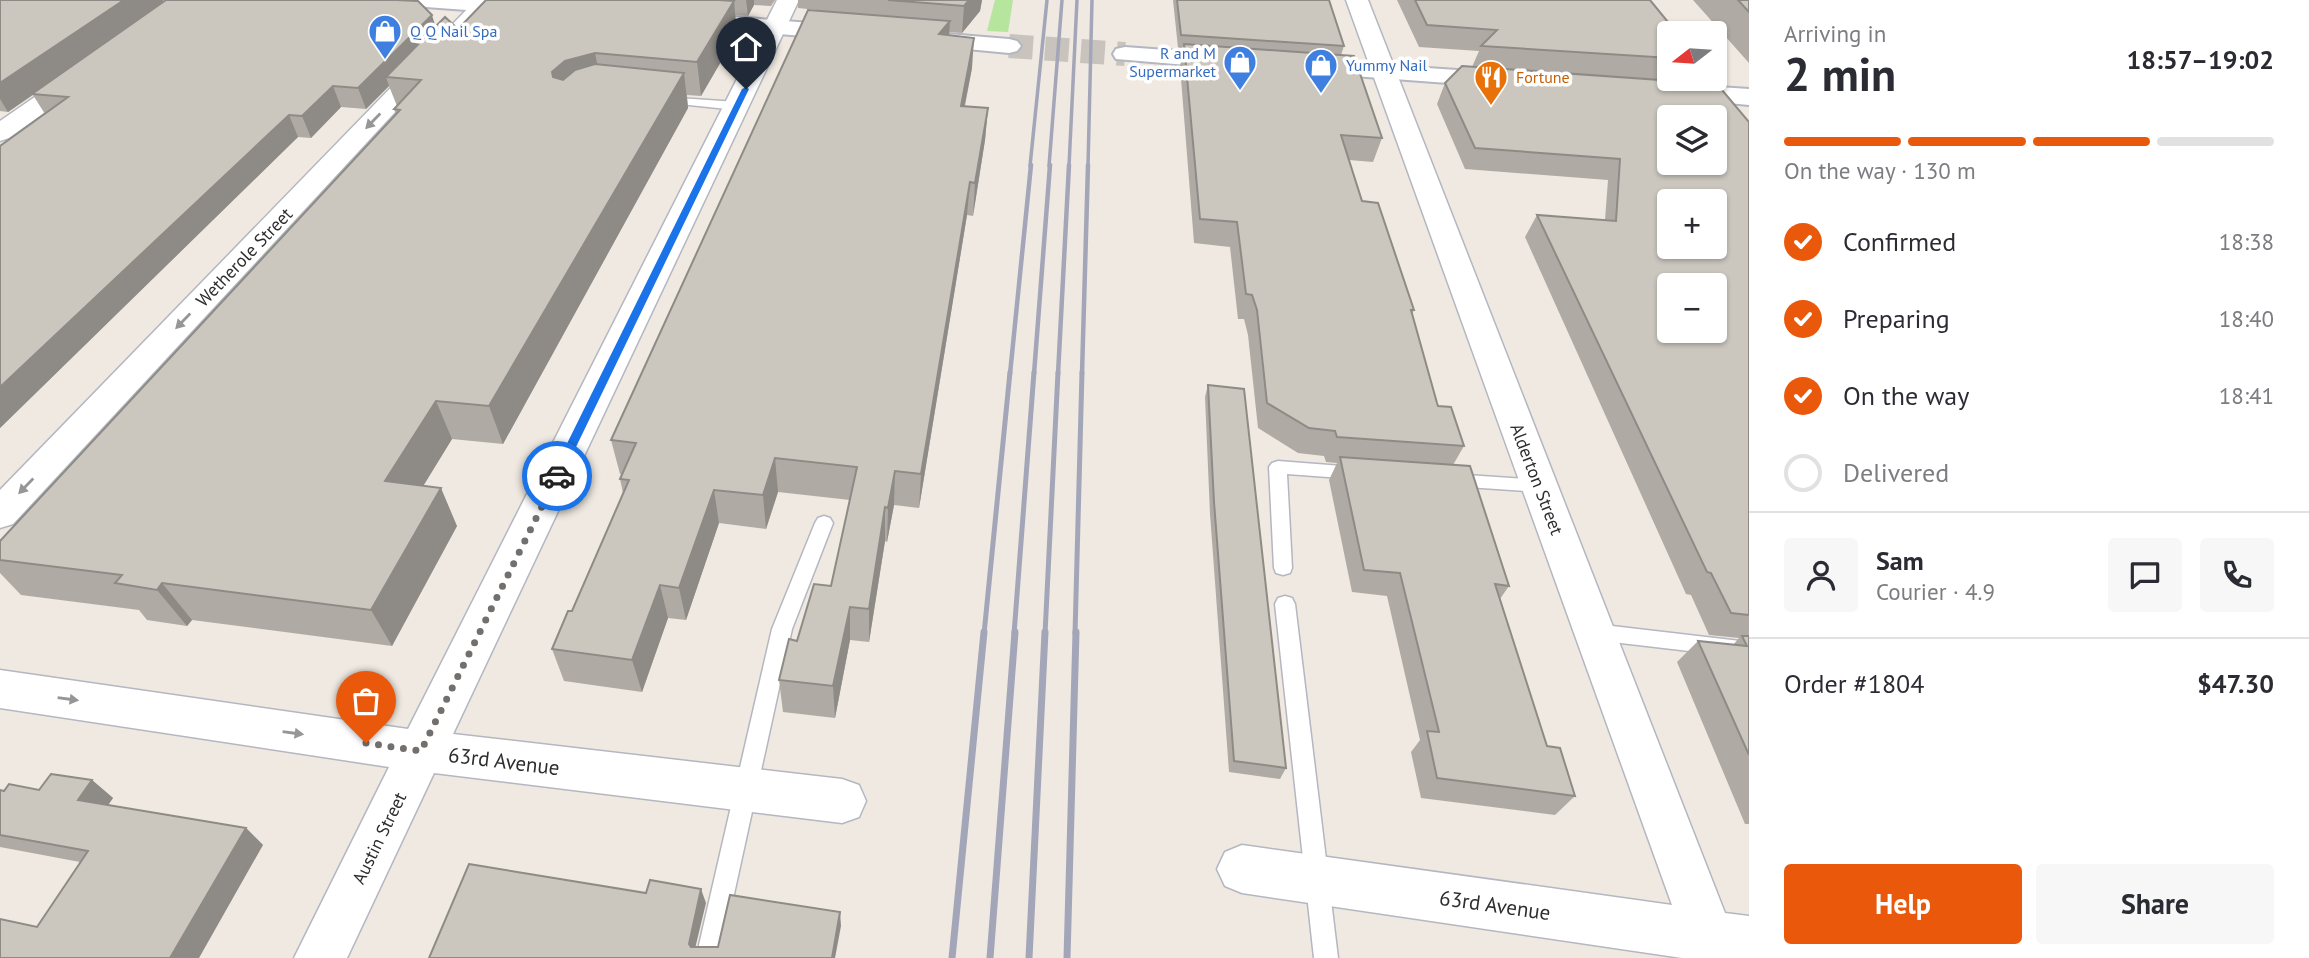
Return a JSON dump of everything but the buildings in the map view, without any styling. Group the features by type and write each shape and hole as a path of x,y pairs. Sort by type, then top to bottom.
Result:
{"street":[{"path":"426,0 486,2 555,10"},
{"name":"Alderton Street","path":"1357,0 1595,632 1725,945"},
{"name":"Wetherole Street","path":"0,514 486,2"},
{"path":"660,18 782,14 865,34"},
{"name":"Austin Street","path":"320,958 782,14"},
{"path":"906,38 1009,46"},
{"path":"1125,54 1259,64"},
{"path":"0,133 97,64"},
{"path":"1285,65 1522,82"},
{"path":"1657,91 1745,101"},
{"name":"63rd Avenue","path":"0,689 421,751 842,801"},
{"name":"63rd Avenue","path":"1242,869 1725,945"}],"lane":[{"path":"654,99 737,106"},
{"path":"1283,568 1278,467 1374,474"},
{"path":"1428,478 1540,486"},
{"path":"708,958 782,629 824,523"},
{"path":"1285,604 1326,958"},
{"path":"1595,632 1749,650"}],"green space":[{"path":"995,0 1013,0 1008,32 987,31"}],"tunnel":[{"path":"1009,46 1125,54"}],"railway":[{"path":"1030,166 1047,0"},
{"path":"1049,166 1062,0"},
{"path":"1069,166 1077,0"},
{"path":"1088,166 1092,0"},
{"path":"1010,374 1031,165"},
{"path":"1034,374 1050,165"},
{"path":"1058,374 1069,165"},
{"path":"1082,374 1088,165"},
{"path":"984,634 1010,372"},
{"path":"1014,634 1034,372"},
{"path":"1045,634 1058,372"},
{"path":"1075,634 1082,372"},
{"path":"952,958 984,632"},
{"path":"990,958 1015,632"},
{"path":"1029,958 1045,632"},
{"path":"1067,958 1076,632"}],"way so far":[{"path":"366,743 421,751 557,476"}],"place":[{"name":"Q Q Nail Spa","path":"385,61"},
{"name":"R and M Supermarket","path":"1240,92"},
{"name":"Yummy Nail","path":"1321,95"},
{"name":"Fortune","path":"1491,107"}],"route":[{"path":"557,476 746,89"}]}
